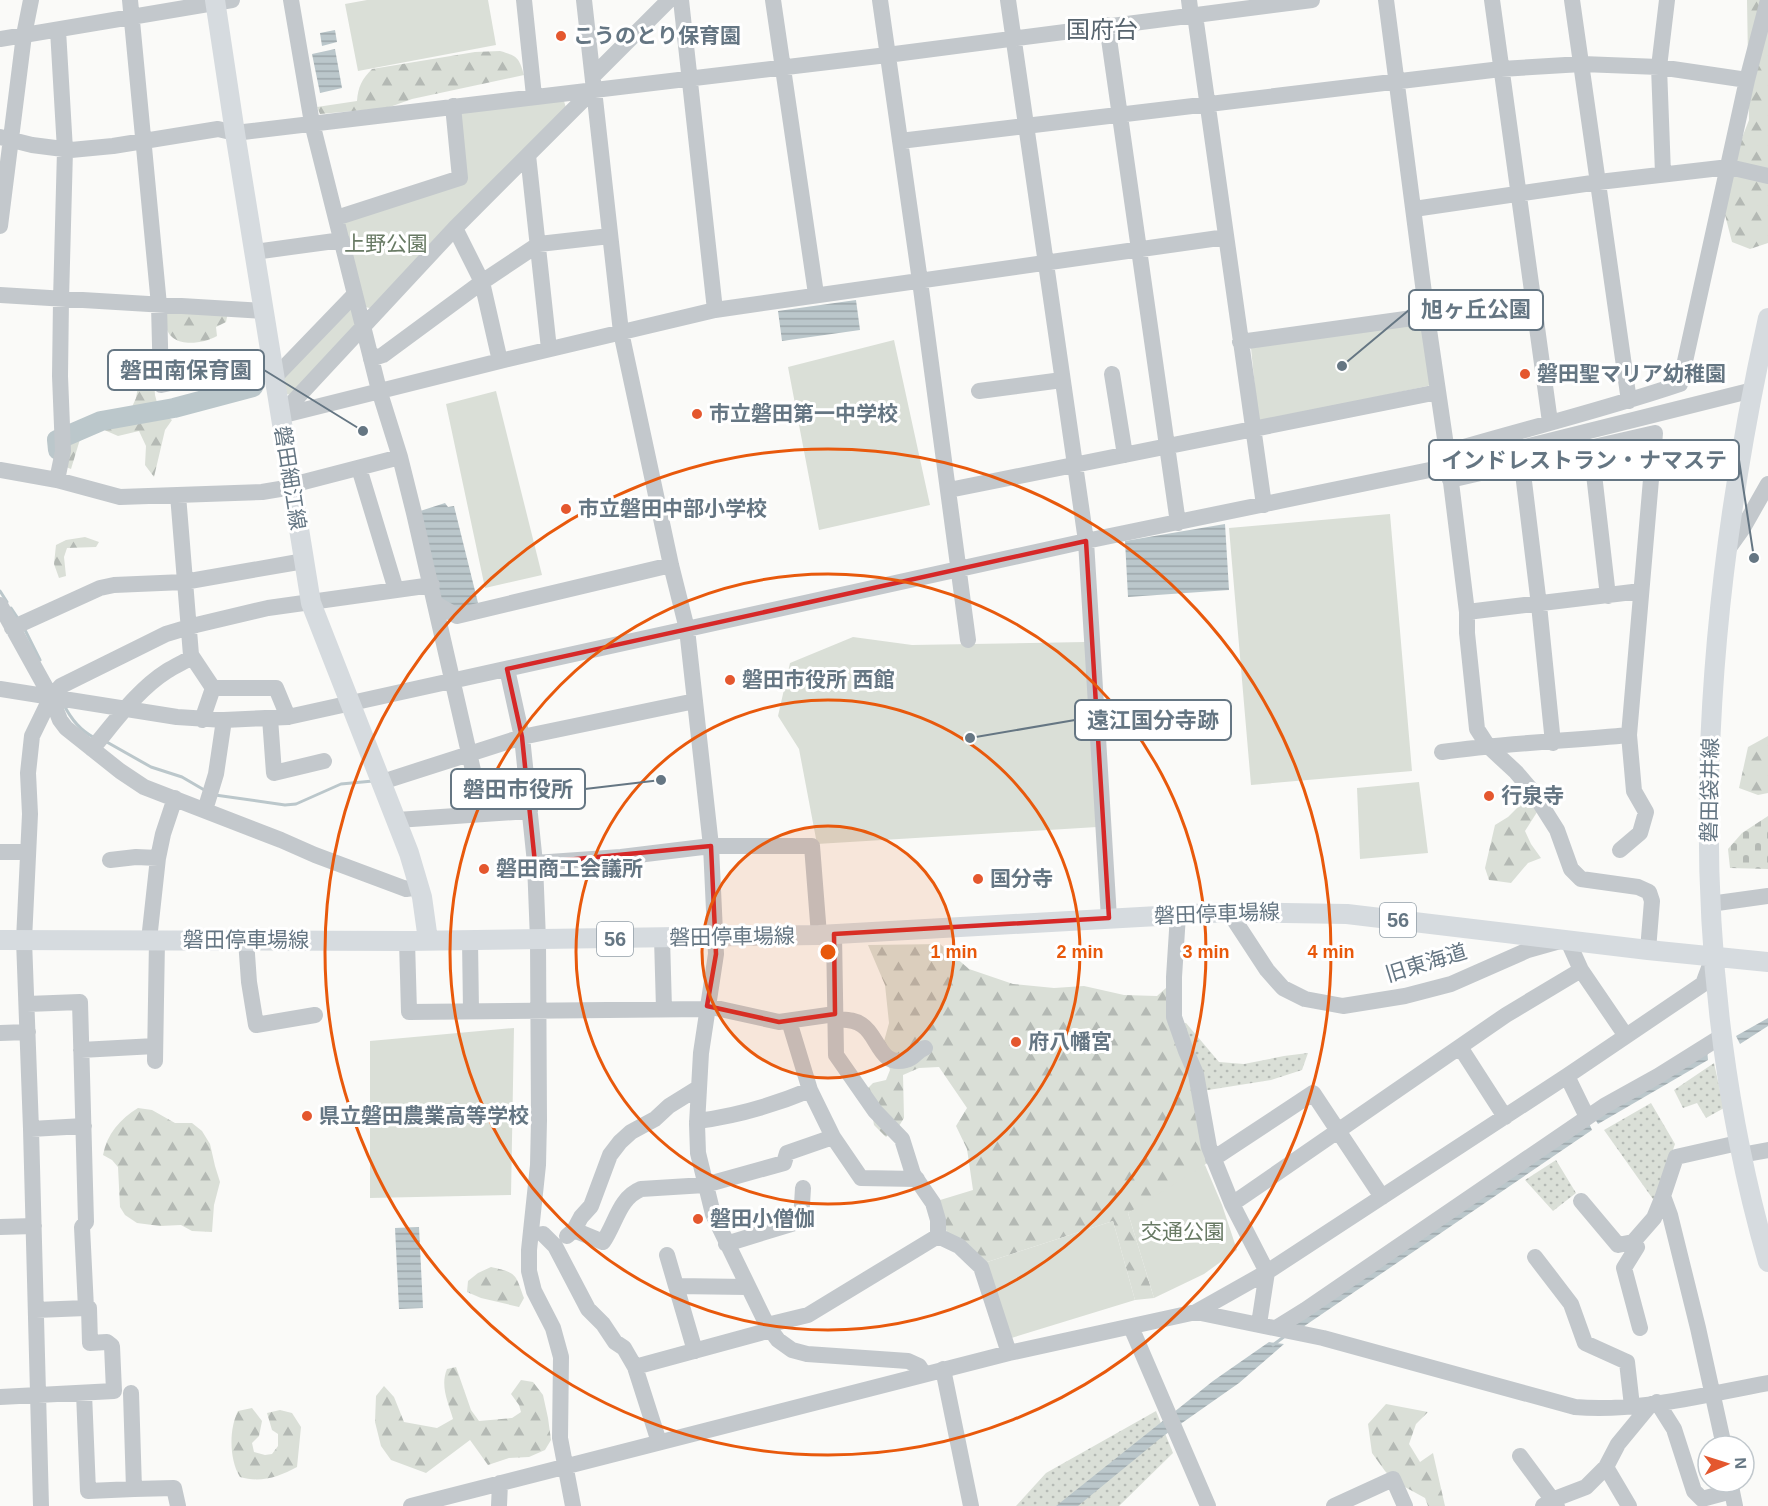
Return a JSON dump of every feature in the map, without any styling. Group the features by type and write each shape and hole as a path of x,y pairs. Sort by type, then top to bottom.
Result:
{"main road":[{"name":"磐田細江線","path":"221,1 235,133 311,603 397,820 419,887 428,940"},
{"name":"磐田袋井線","path":"1768,318 1758,384 1725,552 1712,681 1709,770 1710,904 1713,957 1722,1036 1740,1149 1768,1262"},
{"name":"磐田停車場線","path":"0,940 407,941 826,935 1109,918 1288,911 1347,914 1768,962"}],"street":[{"path":"0,220 5,139 31,0"},
{"path":"130,0 159,305 161,386 220,372"},
{"path":"291,0 312,123 379,390 400,457 432,585 483,814"},
{"path":"524,0 534,96"},
{"path":"584,0 621,332 687,629 711,846 716,954 707,1008 698,1088 697,1121 698,1153 705,1185 713,1214 726,1244 769,1328 778,1340 792,1350 807,1354 908,1361 919,1366 924,1374"},
{"path":"280,416 455,228 528,155 669,0"},
{"path":"681,0 715,310"},
{"path":"773,0 816,294"},
{"path":"880,0 968,640"},
{"path":"1008,0 1086,541 1109,918"},
{"path":"5,139 65,150 113,146 218,129 235,133 534,96 593,82 689,77 782,67 1107,25 1192,10 1312,0"},
{"path":"1386,0 1449,466 1467,612 1477,729 1488,746 1516,772 1533,792 1557,830 1571,869 1581,879 1638,887 1649,892 1652,901 1648,950"},
{"path":"1492,0 1550,422"},
{"path":"1572,0 1629,401"},
{"path":"1663,174 1659,67 1667,0"},
{"path":"1449,466 1550,422 1629,401 1680,384 1747,80 1767,0"},
{"path":"0,39 221,1"},
{"path":"1192,10 1209,104 1264,505"},
{"path":"1107,25 1178,523"},
{"path":"57,480 63,451 60,376 65,150 58,30"},
{"path":"900,141 1501,69 1582,64 1659,67 1747,80"},
{"path":"336,218 459,178 453,106"},
{"path":"528,155 549,349"},
{"path":"1413,209 1599,182 1729,167 1768,176"},
{"path":"455,228 482,282 500,361"},
{"path":"371,359 383,355 482,282 539,244 610,236"},
{"path":"280,416 379,390 715,310 1226,237"},
{"path":"254,252 342,240"},
{"path":"274,378 355,294"},
{"path":"0,295 263,311"},
{"path":"1240,342 1427,316"},
{"path":"1112,374 1125,455"},
{"path":"979,391 1062,380"},
{"path":"0,689 202,720 288,717 1086,541 1449,466 1758,384"},
{"path":"949,490 1438,392"},
{"path":"1449,466 1522,465 1655,433 1629,735 1634,791 1646,812 1640,833 1620,850"},
{"path":"1590,448 1608,596"},
{"path":"0,470 57,480 120,497 262,492 400,457"},
{"path":"1522,465 1553,743"},
{"path":"359,468 396,590"},
{"path":"1725,552 1743,528 1768,484"},
{"path":"178,495 192,657 213,687"},
{"path":"12,628 100,588 114,585 184,582 304,561"},
{"path":"436,604 457,616 671,565"},
{"path":"41,1506 32,1129 24,940 30,814 28,773 32,736 51,697 61,686 166,634 268,608 432,585"},
{"path":"1467,612 1641,591"},
{"path":"0,605 66,728 144,787 406,889 419,887"},
{"path":"92,749 153,681 167,670 192,657"},
{"path":"507,669 522,737 535,863 538,940 538,1153 529,1271 534,1291 553,1328 561,1357 560,1421 565,1466 573,1506"},
{"path":"213,687 276,688 288,717"},
{"path":"202,720 213,687"},
{"path":"382,782 522,737 694,700"},
{"path":"270,718 274,773 324,762"},
{"path":"205,810 216,774 224,720"},
{"path":"1442,752 1488,746 1553,743 1629,735"},
{"path":"81,1050 155,1053 153,940 158,858 175,798"},
{"path":"397,820 530,811"},
{"path":"535,863 621,857 711,846 812,846 826,935 835,1016 836,1055 875,1111 902,1139 917,1179 933,1203 938,1220 938,1236"},
{"path":"0,852 28,852"},
{"path":"110,860 136,857 158,858"},
{"path":"1710,904 1768,897"},
{"name":"旧東海道","path":"1229,912 1267,969 1283,988 1305,999 1342,1006 1405,996 1451,984 1528,950 1567,939"},
{"path":"1178,915 1174,1017 1196,1074 1213,1159 1232,1204 1267,1272 1259,1324"},
{"path":"662,938 664,1009"},
{"path":"1567,939 1581,970 1626,1036"},
{"path":"246,940 249,982 256,1025 315,1015"},
{"path":"470,940 471,1011"},
{"path":"407,941 409,1012 707,1008 779,1022 835,1016 861,1023 867,1028 880,1052 894,1060 908,1060 925,1048"},
{"path":"411,1506 943,1369 1196,1312 1267,1272 1505,1117 1703,984 1713,957"},
{"path":"1232,1204 1506,1015 1581,970"},
{"path":"0,1397 114,1391 112,1346 107,1342 90,1343 89,1308 86,1308 82,1227 86,1222 80,1002 27,1004"},
{"path":"789,1021 810,1090 833,1137 861,1178 917,1179"},
{"path":"0,1033 28,1032"},
{"path":"1278,1328 1587,1118 1722,1036"},
{"path":"1460,1047 1505,1117"},
{"path":"1567,1076 1587,1118"},
{"path":"659,1442 635,1367 624,1348 615,1342 603,1324 588,1309 549,1240 574,1230 581,1217 591,1206 610,1155 620,1142 631,1132 655,1119 669,1106 698,1088"},
{"path":"697,1121 722,1118 755,1109 810,1090"},
{"path":"1213,1159 1313,1093 1382,1197"},
{"path":"32,1129 84,1126"},
{"path":"574,1230 603,1242 621,1206 631,1192 641,1188 705,1185 784,1162 787,1153 833,1137"},
{"path":"1581,1201 1618,1245 1634,1242 1654,1218 1676,1157 1740,1149 1768,1150"},
{"path":"726,1244 801,1221 803,1188"},
{"path":"1663,1196 1676,1237 1721,1434"},
{"path":"0,1227 34,1226"},
{"path":"635,1367 695,1351 808,1315 938,1236"},
{"path":"938,1236 959,1246 981,1267 1009,1353"},
{"path":"1634,1242 1637,1247 1624,1268 1640,1328"},
{"path":"668,1255 695,1351"},
{"path":"1535,1257 1571,1304 1585,1343 1627,1362 1632,1406"},
{"path":"676,1286 747,1287"},
{"path":"36,1310 86,1308"},
{"path":"1196,1312 1300,1333 1575,1407 1602,1410 1768,1383"},
{"path":"1131,1328 1208,1506"},
{"path":"943,1369 970,1506"},
{"path":"84,1393 88,1491 174,1488 178,1506"},
{"path":"131,1393 134,1489"},
{"path":"1520,1456 1551,1504 1586,1488 1606,1467 1618,1444 1654,1403"},
{"path":"1654,1403 1674,1430 1696,1493"},
{"path":"1606,1467 1629,1506"},
{"path":"1334,1506 1393,1479 1405,1506"},
{"path":"500,1483 500,1506"},
{"path":"1697,1494 1702,1499 1727,1494"}],"highlighted area":[{"path":"1086,541 1109,918 834,934 835,1014 779,1022 707,1006 716,954 711,846 535,863 522,737 507,669"}],"green space":[{"path":"367,0 488,0 496,45 358,71 345,4"},
{"path":"1747,0 1768,0 1768,243 1750,249 1732,242 1724,211 1736,153 1749,120"},
{"path":"500,51 516,58 521,64 524,75 412,99 387,108 320,114 317,107 357,101 361,84 372,69 475,52"},
{"name":"上野公園","path":"564,101 566,108 374,309 365,307 343,225 346,218 457,181 459,110"},
{"name":"上野公園","path":"352,305 359,325 294,396 287,394 283,375"},
{"path":"166,309 228,312 226,322 216,327 217,336 186,343 172,337 168,331 165,323"},
{"path":"1420,321 1432,385 1261,422 1258,419 1251,348"},
{"path":"894,340 930,505 819,530 788,367"},
{"path":"142,364 153,366 155,395 159,410 172,420 165,430 154,477 145,465 146,446 139,431 118,436 102,429 81,436 71,469 61,465 57,440 105,415 128,416 136,398"},
{"path":"496,391 542,575 485,588 446,404"},
{"path":"1390,514 1412,771 1251,785 1229,528"},
{"path":"85,537 99,542 96,547 67,548 64,557 66,576 59,578 54,564 56,545 66,540"},
{"path":"853,637 912,645 1085,642 1097,827 817,844 799,749 778,716 790,663"},
{"path":"1768,736 1768,793 1758,795 1739,788 1748,747"},
{"path":"1419,782 1428,853 1360,859 1357,788"},
{"path":"1516,783 1539,809 1525,831 1541,858 1528,863 1511,883 1489,880 1485,868 1495,825 1518,807"},
{"path":"1768,816 1768,869 1730,868 1728,849 1742,833"},
{"path":"940,944 969,969 1013,984 1054,988 1084,986 1124,995 1157,996 1176,979 1177,1016 1212,1156 1185,1182 1128,1213 1154,1298 1135,1300 1113,1221 984,1263 956,1244 927,1204 973,1190 967,1149 956,1126 967,1108 939,1067 919,1068 903,1075 904,1118 899,1126 886,1137 874,1125 868,1088 873,1083 886,1080 890,1070 883,1045 889,1023 885,985 868,945"},
{"path":"1186,1023 1219,1062 1244,1064 1308,1053 1302,1070 1271,1080 1202,1091 1178,1024"},
{"path":"514,1028 511,1195 370,1198 370,1041"},
{"path":"1714,1063 1724,1108 1706,1118 1697,1103 1683,1108 1674,1090"},
{"path":"1651,1103 1675,1144 1655,1202 1604,1130"},
{"path":"138,1108 152,1110 175,1123 192,1123 202,1131 210,1144 220,1182 214,1205 212,1232 192,1231 181,1225 160,1226 137,1223 125,1215 120,1207 118,1167 103,1155 115,1128"},
{"path":"1556,1160 1576,1193 1553,1211 1525,1180"},
{"name":"交通公園","path":"1205,1165 1222,1205 1237,1250 1204,1274 1154,1298 1128,1213"},
{"path":"1113,1221 1135,1300 1008,1339 984,1263"},
{"path":"491,1267 514,1275 524,1298 519,1307 481,1298 467,1292 468,1281"},
{"path":"456,1367 471,1410 479,1421 512,1418 521,1412 511,1394 521,1380 533,1382 543,1395 548,1418 551,1440 545,1450 529,1457 509,1458 488,1465 470,1440 426,1473 391,1460 381,1446 375,1422 376,1396 384,1386 394,1397 404,1422 437,1428 453,1419 444,1382 447,1369"},
{"path":"1386,1404 1428,1412 1416,1424 1409,1444 1420,1462 1433,1453 1445,1506 1428,1506 1425,1498 1394,1481 1372,1453 1368,1424"},
{"path":"252,1408 262,1421 259,1436 252,1443 254,1452 265,1455 272,1454 278,1446 278,1434 272,1430 267,1413 280,1410 292,1413 301,1427 297,1467 269,1478 240,1477 232,1453 233,1426 238,1411"},
{"path":"1156,1411 1173,1453 1119,1506 1016,1506 1046,1473"}],"shaded area":[{"path":"335,30 337,42 322,46 320,33"},
{"path":"335,49 342,88 320,93 312,54"},
{"path":"856,300 860,330 782,341 778,311"},
{"path":"445,503 448,507 454,506 480,611 441,606 414,513"},
{"path":"1225,524 1229,590 1128,597 1125,541"},
{"path":"1768,1018 1768,1026 1740,1044 1736,1036"},
{"path":"1707,1049 1708,1060 1598,1124 1592,1114"},
{"path":"1588,1121 1592,1130 1303,1327 1291,1324"},
{"path":"419,1227 423,1308 399,1309 395,1228"},
{"path":"1269,1342 1284,1344 1239,1383 1162,1437 1078,1506 1056,1506 1213,1381"}],"waterway":[{"path":"58,450 57,440 101,421 174,408 253,387"},
{"path":"0,591 7,602"},
{"path":"11,608 19,620"},
{"path":"24,628 40,660"},
{"path":"64,705 76,724 93,737"},
{"path":"105,741 151,767 182,777 206,791"},
{"path":"215,795 285,805 296,804 341,784 373,781"},
{"path":"1273,1345 1285,1336"}],"place":[{"name":"こうのとり保育園","path":"561,36"},
{"name":"旭ヶ丘公園","path":"1342,366"},
{"name":"磐田聖マリア幼稚園","path":"1525,374"},
{"name":"市立磐田第一中学校","path":"697,414"},
{"name":"磐田南保育園","path":"363,431"},
{"name":"市立磐田中部小学校","path":"566,509"},
{"name":"インドレストラン・ナマステ","path":"1754,558"},
{"name":"磐田市役所 西館","path":"730,680"},
{"name":"遠江国分寺跡","path":"970,738"},
{"name":"磐田市役所","path":"661,780"},
{"name":"行泉寺","path":"1489,796"},
{"name":"磐田商工会議所","path":"484,869"},
{"name":"国分寺","path":"978,879"},
{"name":"府八幡宮","path":"1016,1042"},
{"name":"県立磐田農業高等学校","path":"307,1116"},
{"name":"磐田小僧伽","path":"698,1219"}],"district":[{"name":"国府台","path":"1102,30"}]}
